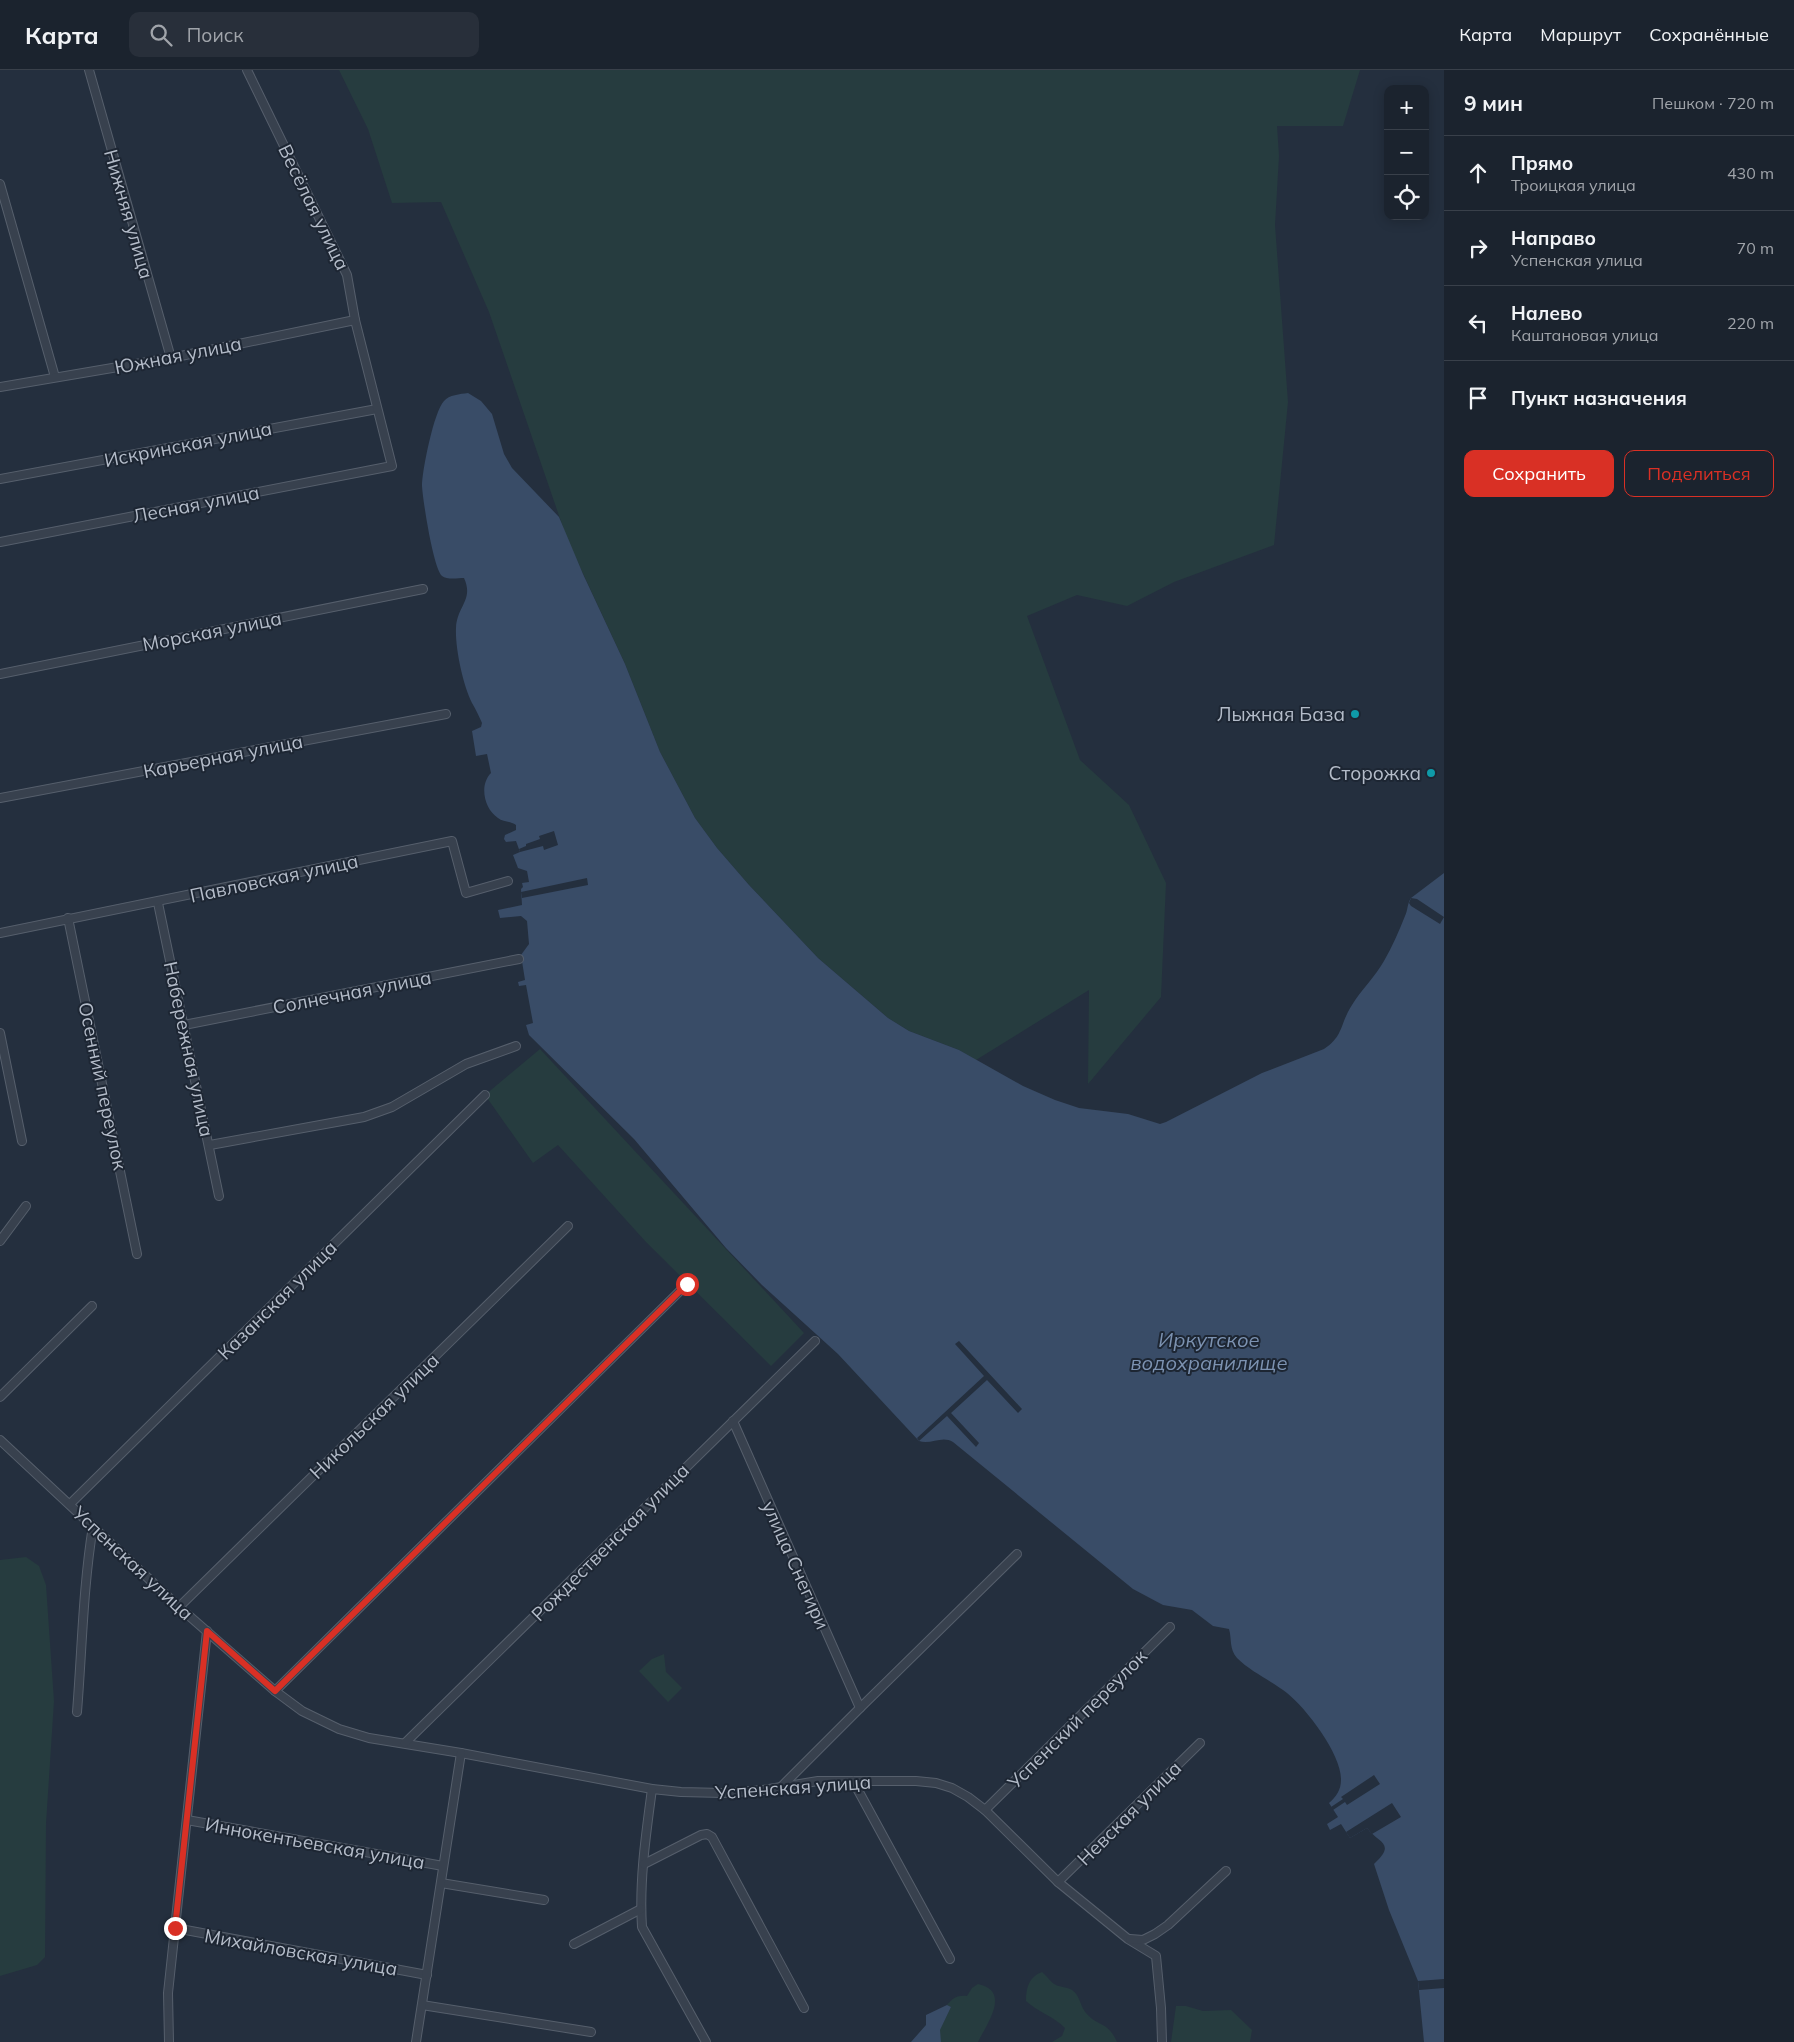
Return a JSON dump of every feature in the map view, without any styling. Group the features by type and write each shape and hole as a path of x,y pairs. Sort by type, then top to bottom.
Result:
{"street":[{"name":"Нижняя улица","path":"89,70 171,358"},
{"name":"Весёлая улица","path":"247,70 347,275 355,320 376,409 392,466"},
{"path":"0,184 55,377"},
{"name":"Южная улица","path":"0,387 171,358 355,320"},
{"name":"Искринская улица","path":"0,479 376,409"},
{"name":"Лесная улица","path":"0,542 392,466"},
{"name":"Морская улица","path":"0,674 423,589"},
{"name":"Карьерная улица","path":"0,798 446,714"},
{"name":"Павловская улица","path":"0,933 68,918 158,903 452,841 466,893 508,881"},
{"name":"Набережная улица","path":"158,903 210,1145 219,1196"},
{"name":"Осенний переулок","path":"68,918 138,1254"},
{"name":"Солнечная улица","path":"184,1025 519,959"},
{"path":"0,1033 22,1141"},
{"path":"210,1145 364,1117 392,1107 466,1064 516,1046"},
{"name":"Казанская улица","path":"70,1504 485,1095"},
{"path":"0,1241 26,1206"},
{"name":"Никольская улица","path":"179,1606 568,1226"},
{"path":"275,1691 687,1284"},
{"path":"0,1396 92,1306"},
{"name":"Рождественская улица","path":"405,1743 814,1341"},
{"name":"улица Снегири","path":"733,1421 860,1708"},
{"name":"Успенская улица","path":"0,1440 179,1606 275,1691 302,1711 338,1729 369,1738 461,1753 652,1789 723,1793 818,1781 853,1780 936,1783 968,1797 985,1810 1058,1882 1128,1939 1156,1956 1162,2042"},
{"path":"77,1712 86,1568 93,1526"},
{"path":"782,1786 1017,1554"},
{"name":"Успенский переулок","path":"985,1810 1170,1627"},
{"path":"169,2042 168,1993 207,1631"},
{"name":"Невская улица","path":"1058,1882 1200,1743"},
{"path":"416,2042 461,1753"},
{"path":"853,1780 950,1959"},
{"path":"652,1789 644,1864 641,1909 642,1927 706,2042"},
{"name":"Иннокентьевская улица","path":"187,1820 443,1866"},
{"path":"644,1864 701,1835 707,1834 712,1836 804,2008"},
{"path":"1128,1939 1143,1940 1168,1925 1226,1871"},
{"name":"Иннокентьевская улица","path":"441,1883 544,1900"},
{"path":"574,1944 641,1909"},
{"name":"Михайловская улица","path":"175,1928 426,1975"},
{"path":"422,2005 591,2032"}],"green space":[{"path":"339,70 1360,70 1343,126 1277,126 1279,156 1275,225 1288,402 1274,545 1174,582 1127,606 1077,595 1027,616 1080,760 1129,805 1166,883 1161,997 1088,1084 1089,990 976,1060 959,1050 909,1031 888,1018 818,958 717,848 695,818 660,752 625,664 567,539 489,312 441,202 392,203 368,129"},
{"path":"540,1049 804,1333 771,1366 646,1242 558,1145 533,1163 485,1095"},
{"path":"26,1557 39,1566 46,1585 54,1701 46,1824 45,1957 37,1965 0,1976 0,1560"},
{"path":"664,1654 666,1672 682,1688 668,1702 639,1671 652,1659"},
{"path":"1042,1972 1054,1984 1075,1992 1086,2013 1110,2030 1117,2042 1052,2042 1062,2036 1065,2028 1026,2001 1029,1983"},
{"path":"978,1984 988,1988 993,1994 995,2001 994,2009 978,2042 941,2042 939,2031 951,2007 947,2005 951,2000 967,1996 972,1988"},
{"path":"1176,2006 1186,2006 1203,2011 1231,2010 1252,2030 1250,2042 1171,2042"}],"water":[{"name":"Иркутское водохранилище","path":"468,393 481,401 492,414 504,454 512,468 559,517 625,664 660,752 695,818 717,848 749,885 818,958 888,1018 909,1031 959,1050 1023,1086 1055,1100 1079,1108 1128,1114 1160,1124 1262,1073 1324,1049 1330,1044 1338,1034 1352,1005 1387,956 1403,922 1411,898 1444,873 1444,2042 1424,2042 1418,1981 1389,1910 1374,1864 1381,1857 1385,1847 1367,1828 1350,1838 1341,1824 1330,1830 1327,1824 1338,1817 1329,1803 1336,1796 1340,1787 1340,1770 1329,1745 1304,1709 1287,1693 1249,1668 1234,1655 1229,1629 1213,1626 1192,1610 1163,1605 1133,1589 953,1442 945,1439 928,1442 919,1441 838,1354 762,1285 726,1248 634,1139 529,1035 526,1025 533,1023 526,985 519,986 518,982 525,980 521,955 529,944 527,921 521,916 500,918 498,910 522,905 522,883 529,882 527,871 518,868 513,855 520,852 516,841 506,842 504,839 505,835 516,830 516,825 498,818 486,803 485,784 491,773 487,754 476,756 472,731 481,727 482,723 466,686 457,646 457,620 466,598 467,586 464,578 444,577 439,570 429,533 422,486 429,442 440,407 449,397"},
{"path":"947,2005 951,2007 940,2030 941,2042 911,2042 926,2025 926,2015"}],"pier":[{"path":"554,831 558,845 544,850 543,846 520,852 519,849 526,846 526,844 540,839 539,836"},
{"path":"587,878 588,885 522,898 521,892"},
{"path":"1411,898 1417,899 1444,917 1440,924 1411,906 1409,903"},
{"path":"959,1341 1022,1409 1018,1413 987,1380 951,1413 979,1443 976,1447 947,1416 919,1441 917,1438 984,1376 955,1344"},
{"path":"1374,1775 1380,1784 1347,1805 1345,1802 1333,1810 1331,1807 1343,1799 1341,1797"},
{"path":"1392,1803 1401,1817 1372,1834 1367,1828 1350,1838 1346,1832"},
{"path":"1444,1979 1444,1988 1419,1990 1418,1981"}],"place":[{"name":"Лыжная База","path":"1355,714"},
{"name":"Сторожка","path":"1431,773"}],"route":[{"path":"175,1928 207,1631 275,1691 687,1284"}]}
